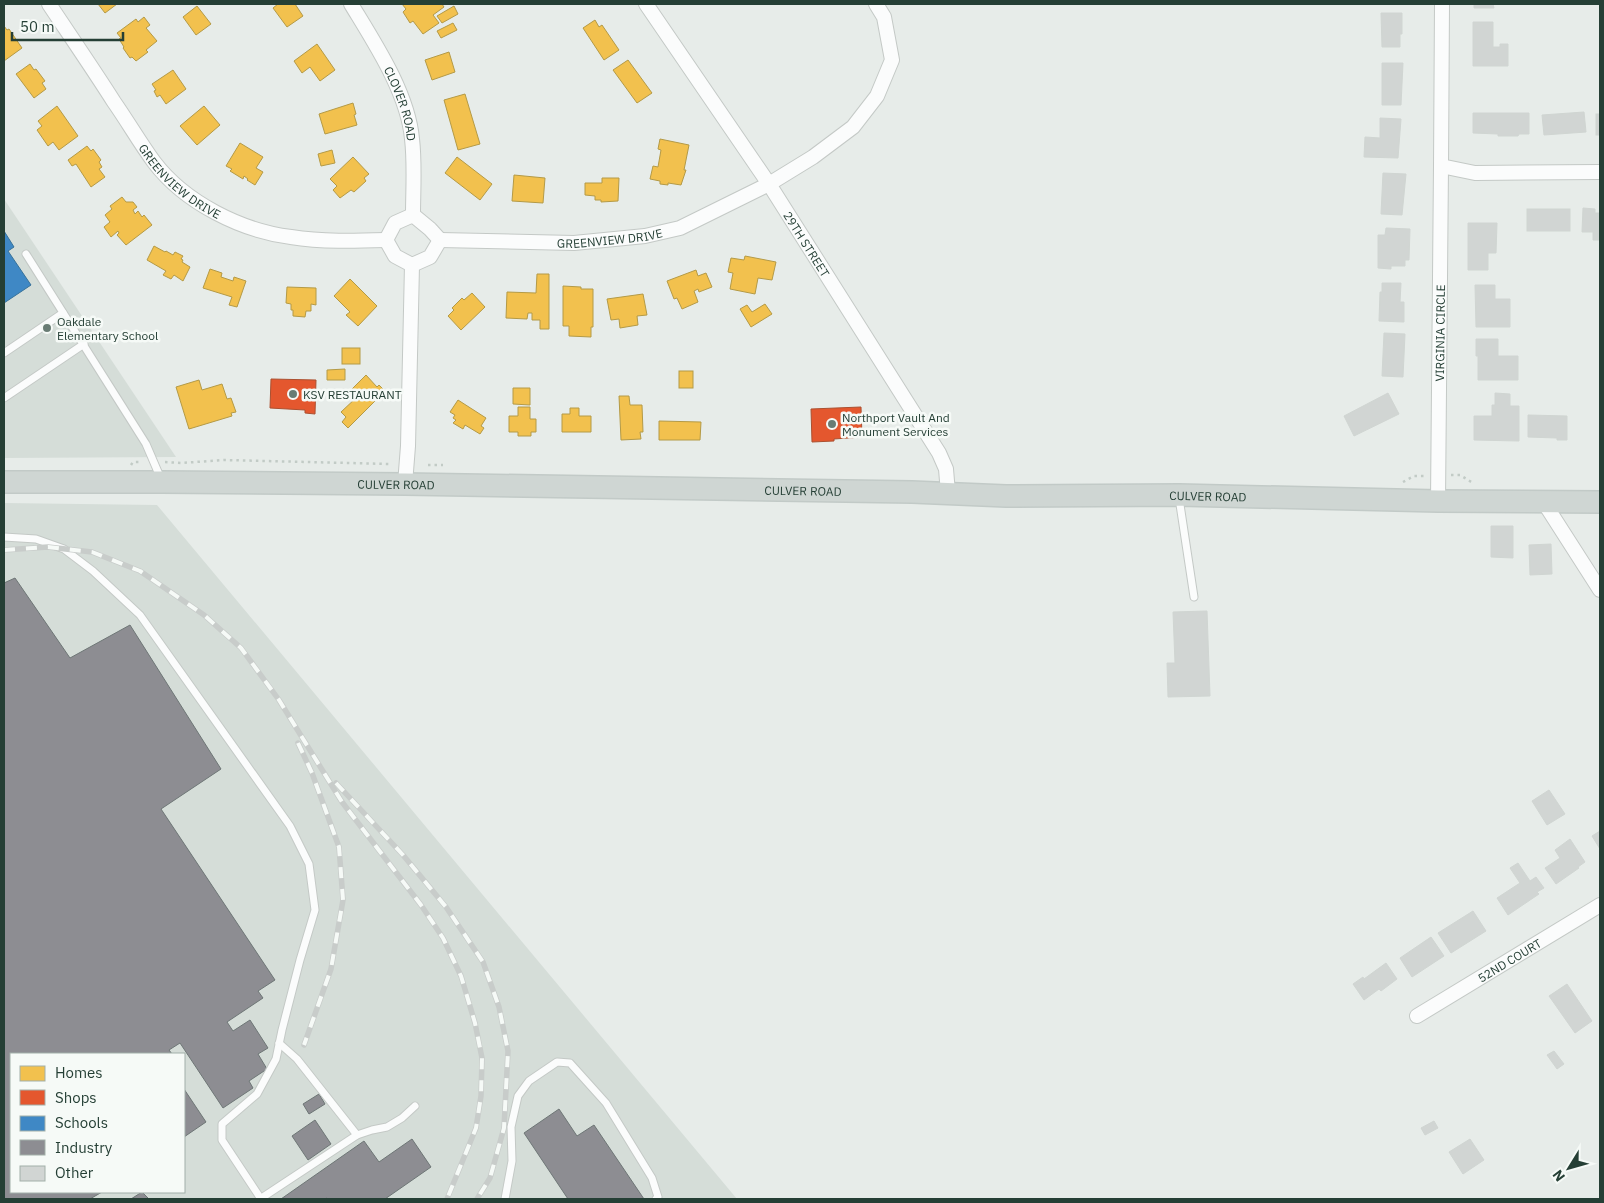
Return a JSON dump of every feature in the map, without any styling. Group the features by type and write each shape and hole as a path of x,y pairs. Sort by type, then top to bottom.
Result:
{"main road":[{"name":"CULVER ROAD","path":"4,482 405,484 948,493 1016,496 1179,496 1600,502"}],"street":[{"name":"GREENVIEW DRIVE","path":"49,4 155,163 179,188 192,198 223,216 256,229 290,237 326,240 386,240"},
{"name":"CLOVER ROAD","path":"351,4 384,59 406,112 412,138 413,215"},
{"name":"29TH STREET","path":"646,4 768,184 939,453 946,469 948,493"},
{"name":"GREENVIEW DRIVE","path":"440,240 574,243 645,236 680,228 768,184 813,157 853,127 877,96 892,60 884,17 876,4"},
{"name":"VIRGINIA CIRCLE","path":"1438,501 1440,445 1442,4"},
{"path":"1441,166 1475,172 1600,172"},
{"path":"413,215 440,240 430,257 412,265 395,256 386,240 395,223 413,215"},
{"path":"405,484 408,446 412,265"},
{"path":"1543,502 1600,590"},
{"name":"52ND COURT","path":"1417,1016 1600,905"}],"lane":[{"path":"26,254 146,444 162,482"},
{"path":"4,353 63,313"},
{"path":"4,398 84,344"},
{"path":"1179,496 1194,596"},
{"path":"4,537 36,539 64,549 93,572 140,615 290,826 309,864 315,910 300,960 276,1059 257,1094 222,1124 222,1140 260,1199 357,1135 387,1127 402,1118 415,1106"},
{"path":"279,1042 297,1059 357,1135"},
{"path":"505,1199 512,1161 511,1127 518,1096 529,1081 557,1062 570,1064 606,1103 652,1178 658,1197 656,1199"}],"shaded area":[{"name":"Oakdale Elementary School","path":"4,199 176,457 4,458"},
{"path":"4,503 157,505 737,1199 4,1199"}],"building: Homes":[{"path":"98,4 117,4 105,13"},
{"path":"278,4 295,4 303,16 287,27 273,8"},
{"path":"402,4 442,4 444,7 433,15 439,23 423,34 413,21 410,23 403,12 406,9"},
{"path":"197,6 211,24 196,35 183,17"},
{"path":"454,6 458,14 442,23 437,16"},
{"path":"144,17 150,25 146,28 157,41 146,50 148,52 136,61 132,57 130,58 123,48 119,39 121,38 117,33 136,19 138,22"},
{"path":"595,20 599,27 602,25 619,50 604,60 583,28"},
{"path":"453,23 457,30 441,38 437,31"},
{"path":"4,26 7,30 9,29 22,48 4,61"},
{"path":"317,44 335,70 320,81 310,67 302,73 294,61"},
{"path":"449,52 455,72 432,80 425,60"},
{"path":"628,60 652,93 637,103 613,70"},
{"path":"30,64 45,81 42,83 46,89 34,98 16,74"},
{"path":"173,70 186,89 166,104 160,95 157,97 154,91 156,90 152,84"},
{"path":"465,94 480,144 458,150 444,100"},
{"path":"353,103 357,125 325,134 319,114"},
{"path":"57,106 78,136 59,150 53,142 48,146 37,130 42,126 38,121"},
{"path":"204,106 220,125 197,145 180,126"},
{"path":"660,139 689,145 684,170 686,170 681,185 660,184 660,181 650,179 653,166 658,167 661,150 658,149"},
{"path":"240,143 263,157 256,168 263,172 255,185 244,176 243,179 230,171 232,169 226,166"},
{"path":"87,146 91,151 93,149 101,160 99,162 102,167 99,169 105,177 91,187 76,164 72,166 68,160"},
{"path":"332,150 335,163 321,166 318,154"},
{"path":"353,157 369,174 364,178 366,181 354,192 351,190 340,198 333,190 337,186 330,179"},
{"path":"457,157 492,184 480,200 445,173"},
{"path":"514,175 545,178 543,203 512,201"},
{"path":"602,178 619,178 618,201 601,202 601,200 595,200 595,196 585,195 585,183 602,183"},
{"path":"122,197 126,202 133,202 137,207 133,210 135,214 138,211 152,225 126,245 117,235 118,231 111,237 104,227 110,222 105,215 112,209 110,206"},
{"path":"154,246 173,255 175,252 183,256 182,262 190,267 183,281 174,275 171,279 163,275 166,271 147,260"},
{"path":"745,256 776,262 772,280 758,278 755,294 730,289 733,273 728,272 731,258 744,260"},
{"path":"210,269 222,273 221,277 233,281 234,277 246,281 237,307 229,305 232,297 203,288"},
{"path":"696,270 698,276 706,273 712,287 699,292 698,289 694,291 698,302 682,309 677,298 674,299 667,281"},
{"path":"537,274 549,274 549,329 540,329 540,320 532,320 532,313 528,313 527,319 506,318 507,292 536,293"},
{"path":"350,279 377,306 358,326 346,315 350,312 334,296"},
{"path":"563,286 593,289 593,327 591,327 591,337 569,336 569,326 563,326"},
{"path":"287,287 316,288 316,305 311,304 311,311 306,311 305,317 293,316 291,304 286,303"},
{"path":"472,293 485,307 461,330 448,316 454,310 452,308 462,298 464,300"},
{"path":"643,294 647,315 637,316 638,325 620,328 619,319 611,320 607,299"},
{"path":"765,304 772,314 751,327 740,309 747,305 752,312"},
{"path":"342,348 360,348 360,364 342,364"},
{"path":"345,369 345,380 327,380 327,370"},
{"path":"679,371 693,371 693,388 679,388"},
{"path":"366,375 377,387 379,385 385,391 348,428 342,422 346,417 341,412 357,397 351,390"},
{"path":"199,380 202,390 222,384 227,399 231,398 236,412 231,413 232,416 189,429 176,387"},
{"path":"513,388 530,388 530,405 513,404"},
{"path":"619,396 629,396 630,405 642,405 643,432 640,432 641,439 621,440"},
{"path":"458,400 486,418 481,426 484,428 480,434 465,425 463,429 453,423 456,420 453,418 455,415 450,412"},
{"path":"518,407 530,407 530,419 536,419 536,432 531,432 531,436 518,436 518,432 509,432 509,416 518,416"},
{"path":"570,408 579,408 579,416 591,416 591,432 562,432 562,414 570,414"},
{"path":"659,421 701,422 700,440 659,440"}],"building: Shops":[{"name":"KSV RESTAURANT","path":"271,379 316,380 315,414 305,413 305,410 270,408"},
{"path":"861,407 862,437 812,442 811,409"}],"building: Schools":[{"path":"4,231 14,247 8,251 31,285 4,303"}],"building: Industry":[{"path":"15,578 70,658 130,625 221,769 161,809 275,980 258,991 263,998 227,1022 233,1031 250,1020 268,1048 258,1054 267,1069 249,1081 253,1088 223,1108 180,1043 169,1050 171,1053 10,1053 10,1193 100,1193 90,1199 4,1199 4,583"},
{"path":"185,1090 206,1122 185,1136"},
{"path":"319,1094 325,1104 309,1114 303,1104"},
{"path":"559,1109 577,1136 594,1125 644,1199 568,1199 524,1133"},
{"path":"315,1120 331,1144 308,1160 292,1136"},
{"path":"412,1139 431,1167 385,1199 281,1199 364,1141 379,1162"},
{"path":"143,1193 149,1199 131,1199"}],"building: Other":[{"path":"1474,4 1493,4 1494,8 1474,8"},
{"path":"1381,13 1402,13 1400,47 1382,47"},
{"path":"1473,22 1493,22 1493,47 1500,47 1500,44 1508,44 1508,66 1473,66"},
{"path":"1382,63 1403,63 1401,105 1382,105"},
{"path":"1584,112 1586,132 1544,135 1542,115"},
{"path":"1473,113 1529,113 1529,134 1498,136 1498,134 1473,133"},
{"path":"1596,114 1600,114 1600,135 1596,135"},
{"path":"1380,118 1401,119 1398,158 1364,157 1365,137 1380,138"},
{"path":"1383,173 1406,174 1402,215 1381,214"},
{"path":"1583,208 1595,209 1595,213 1600,213 1600,240 1593,240 1593,232 1582,232"},
{"path":"1527,209 1570,209 1570,231 1527,231"},
{"path":"1468,223 1497,223 1496,253 1488,253 1488,270 1468,270"},
{"path":"1386,228 1410,229 1409,260 1405,260 1405,266 1391,266 1391,269 1378,268 1378,235 1385,235"},
{"path":"1382,283 1401,283 1400,302 1404,302 1404,322 1379,321"},
{"path":"1475,285 1495,285 1495,299 1510,299 1510,327 1476,327"},
{"path":"1384,333 1405,334 1403,377 1382,376"},
{"path":"1476,339 1498,339 1498,356 1518,356 1518,380 1478,380"},
{"path":"1388,393 1399,414 1354,436 1344,416"},
{"path":"1495,393 1510,394 1510,406 1519,406 1519,441 1474,440 1474,416 1492,416 1492,405 1495,405"},
{"path":"1528,415 1567,416 1567,440 1528,437"},
{"path":"1491,526 1513,526 1513,558 1491,557"},
{"path":"1551,544 1552,574 1530,575 1529,545"},
{"path":"1207,611 1210,696 1168,697 1167,663 1175,663 1173,612"},
{"path":"1549,790 1565,814 1547,825 1532,801"},
{"path":"1600,831 1600,849 1592,836"},
{"path":"1570,839 1585,862 1556,884 1545,868 1560,858 1555,850"},
{"path":"1518,863 1530,881 1536,877 1544,888 1537,892 1539,894 1508,915 1497,898 1520,883 1510,868"},
{"path":"1473,911 1486,931 1451,953 1438,933"},
{"path":"1431,937 1444,956 1412,977 1400,958"},
{"path":"1386,963 1397,979 1381,991 1379,989 1364,1000 1353,984 1363,977 1364,979"},
{"path":"1567,984 1592,1021 1575,1033 1549,996"},
{"path":"1554,1051 1564,1064 1557,1069 1547,1055"},
{"path":"1434,1121 1438,1128 1425,1135 1421,1128"},
{"path":"1470,1139 1484,1160 1463,1174 1449,1152"}],"railway":[{"path":"4,550 48,547 92,552 140,571 204,615 241,648 279,700 342,802 421,905 443,938 461,976 475,1023 482,1058 481,1096 476,1128 447,1199"},
{"path":"298,743 312,773 339,847 343,900 331,969 304,1045"},
{"path":"336,783 403,855 446,907 483,962 499,1007 508,1051 504,1128 490,1178 477,1199"}],"place":[{"name":"Oakdale Elementary School","path":"47,328"},
{"name":"KSV RESTAURANT","path":"293,394"},
{"name":"Northport Vault And Monument Services","path":"832,424"}]}
